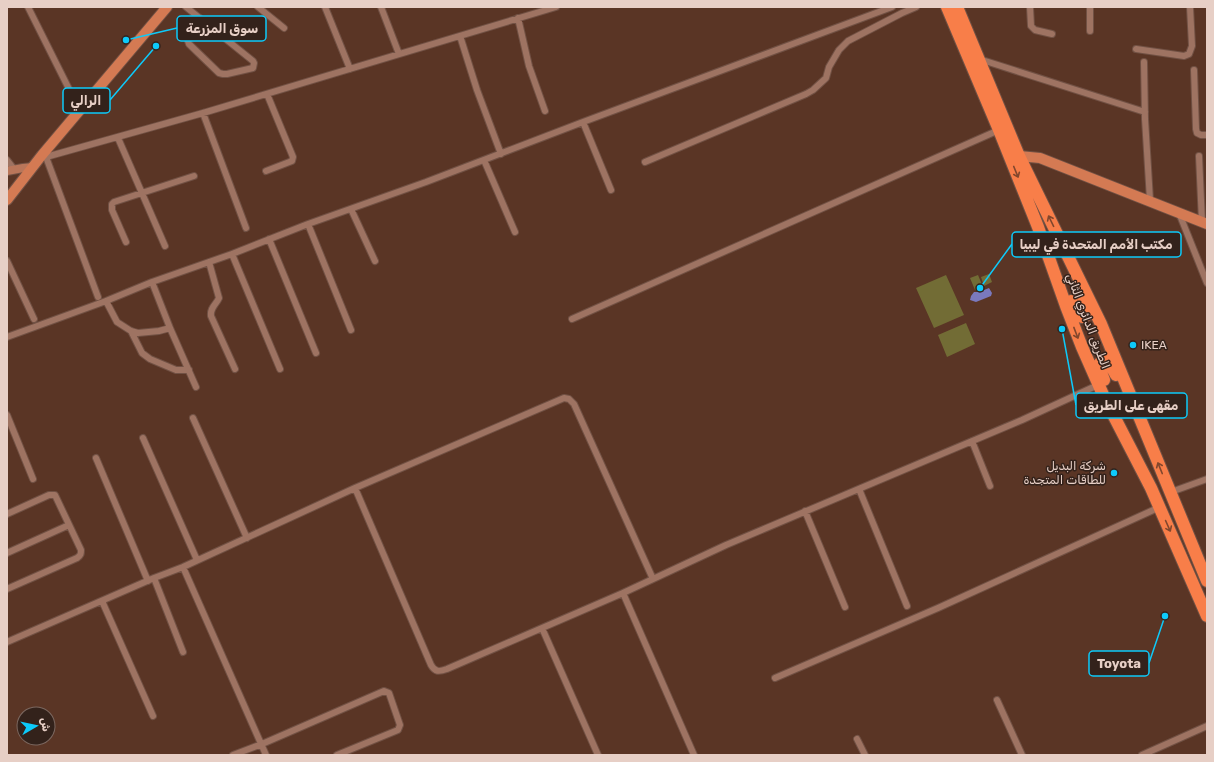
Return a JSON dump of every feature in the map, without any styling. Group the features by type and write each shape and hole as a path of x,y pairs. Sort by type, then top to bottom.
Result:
{"highway":[{"name":"الطريق الدائري الثاني","path":"947,7 1038,227 1082,348 1098,385 1151,488 1207,616"},
{"name":"الطريق الدائري الثاني","path":"956,7 1019,156 1102,324 1207,581"},
{"path":"1038,227 1075,310 1081,317 1084,317 1088,312 1087,307 1068,257"},
{"path":"1144,429 1108,361 1101,361 1099,367 1151,488"}],"main road":[{"path":"7,200 167,7"},
{"path":"1019,156 1040,158 1150,200 1205,223"},
{"path":"11,170 33,167"}],"street":[{"path":"28,7 80,111"},
{"path":"186,7 200,18 253,61 253,68 227,74 219,73 189,44 187,38 200,18"},
{"path":"258,7 284,28"},
{"path":"324,7 350,69"},
{"path":"381,7 399,54"},
{"path":"98,297 44,156 118,138 556,7"},
{"path":"7,337 892,7"},
{"path":"645,162 813,90 826,78 829,66 839,50 848,41 916,7"},
{"path":"1030,7 1031,26 1035,30 1052,34"},
{"path":"1090,7 1090,30"},
{"path":"1136,49 1184,56 1189,54 1192,46 1190,7"},
{"path":"518,18 529,66 545,111"},
{"path":"460,36 477,90 501,154"},
{"path":"978,59 1145,112"},
{"path":"1144,62 1150,200"},
{"path":"1194,70 1196,129 1197,133 1207,135"},
{"path":"266,171 292,161 293,157 267,94"},
{"path":"203,113 246,228"},
{"path":"583,122 611,190"},
{"path":"572,319 999,130"},
{"path":"118,138 165,246"},
{"path":"1199,156 1205,223"},
{"path":"7,160 11,170"},
{"path":"484,160 515,232"},
{"path":"126,242 112,210 112,204 114,202 194,176"},
{"path":"351,209 375,261"},
{"path":"1179,212 1207,283"},
{"path":"308,224 351,330"},
{"path":"269,239 316,353"},
{"path":"232,254 280,369"},
{"path":"7,261 34,319"},
{"path":"209,262 220,298 210,311 211,316 235,369"},
{"path":"152,282 196,387"},
{"path":"106,301 117,322 131,331 144,333 170,328"},
{"path":"131,331 142,353 150,359 176,370 189,370"},
{"path":"355,488 433,668 437,671 441,671 623,593 726,545 1022,420 1098,385"},
{"path":"7,641 183,567 355,488 562,398 570,399 574,404 653,579"},
{"path":"7,414 33,479"},
{"path":"193,418 247,538"},
{"path":"142,438 197,560"},
{"path":"972,441 990,486"},
{"path":"96,458 183,652"},
{"path":"1170,492 1207,479"},
{"path":"859,489 907,606"},
{"path":"7,514 52,494 55,495 81,550 80,556 7,589"},
{"path":"775,678 938,608 1160,508"},
{"path":"805,511 845,607"},
{"path":"7,553 69,525"},
{"path":"183,567 266,755"},
{"path":"623,593 694,755"},
{"path":"102,601 153,716"},
{"path":"542,628 598,755"},
{"path":"233,755 387,691 400,726 398,730 337,755"},
{"path":"997,700 1022,755"},
{"path":"1142,755 1207,726"},
{"path":"858,739 864,755"}],"shaded area":[{"path":"989,274 992,282 984,286 981,277"},
{"path":"946,275 964,315 934,328 916,288"},
{"path":"978,275 983,287 975,290 970,278"},
{"path":"989,288 992,293 991,296 976,302 970,300 974,292 983,292"},
{"path":"966,323 975,344 947,357 938,335"}],"place":[{"name":"سوق المزرعة","path":"126,40"},
{"name":"الرالي","path":"156,46"},
{"name":"مكتب الأمم المتحدة في ليبيا","path":"980,288"},
{"name":"مقهى على الطريق","path":"1062,329"},
{"name":"IKEA","path":"1133,345"},
{"name":"شركة البديل للطاقات المتجدة","path":"1114,473"},
{"name":"Toyota","path":"1165,616"}]}
